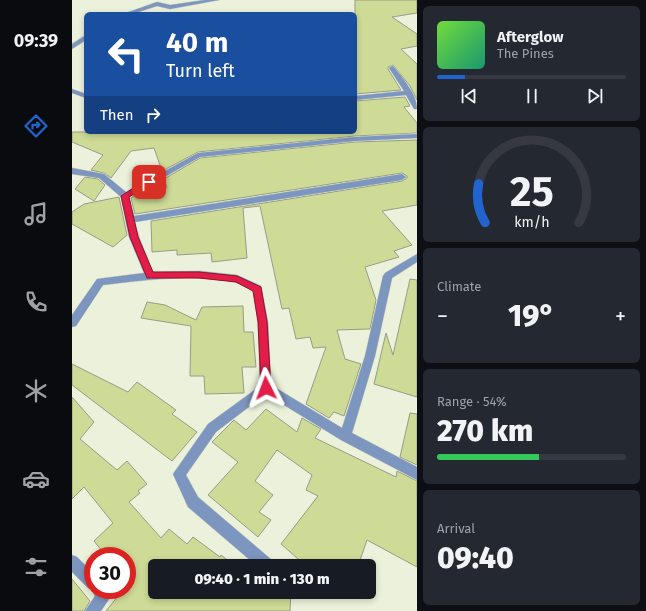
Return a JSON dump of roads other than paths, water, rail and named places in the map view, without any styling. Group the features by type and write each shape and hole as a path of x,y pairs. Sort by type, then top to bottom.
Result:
{"street":[{"path":"131,12 156,2 170,7 216,0"},
{"path":"72,47 84,38"},
{"path":"392,68 417,107"},
{"path":"72,91 84,95"},
{"path":"357,98 409,93"},
{"path":"124,196 198,155 355,139 417,136"},
{"path":"72,171 101,176 124,196 134,237 150,276"},
{"path":"130,220 402,177"},
{"path":"345,436 370,356 388,276 417,258"},
{"path":"72,322 100,282 150,276 199,275 237,279 258,289 263,322 266,388"},
{"path":"266,388 345,436 417,474"},
{"path":"260,559 193,502 179,474 212,428 266,388"},
{"path":"72,562 84,575"},
{"path":"92,611 102,599"}]}
